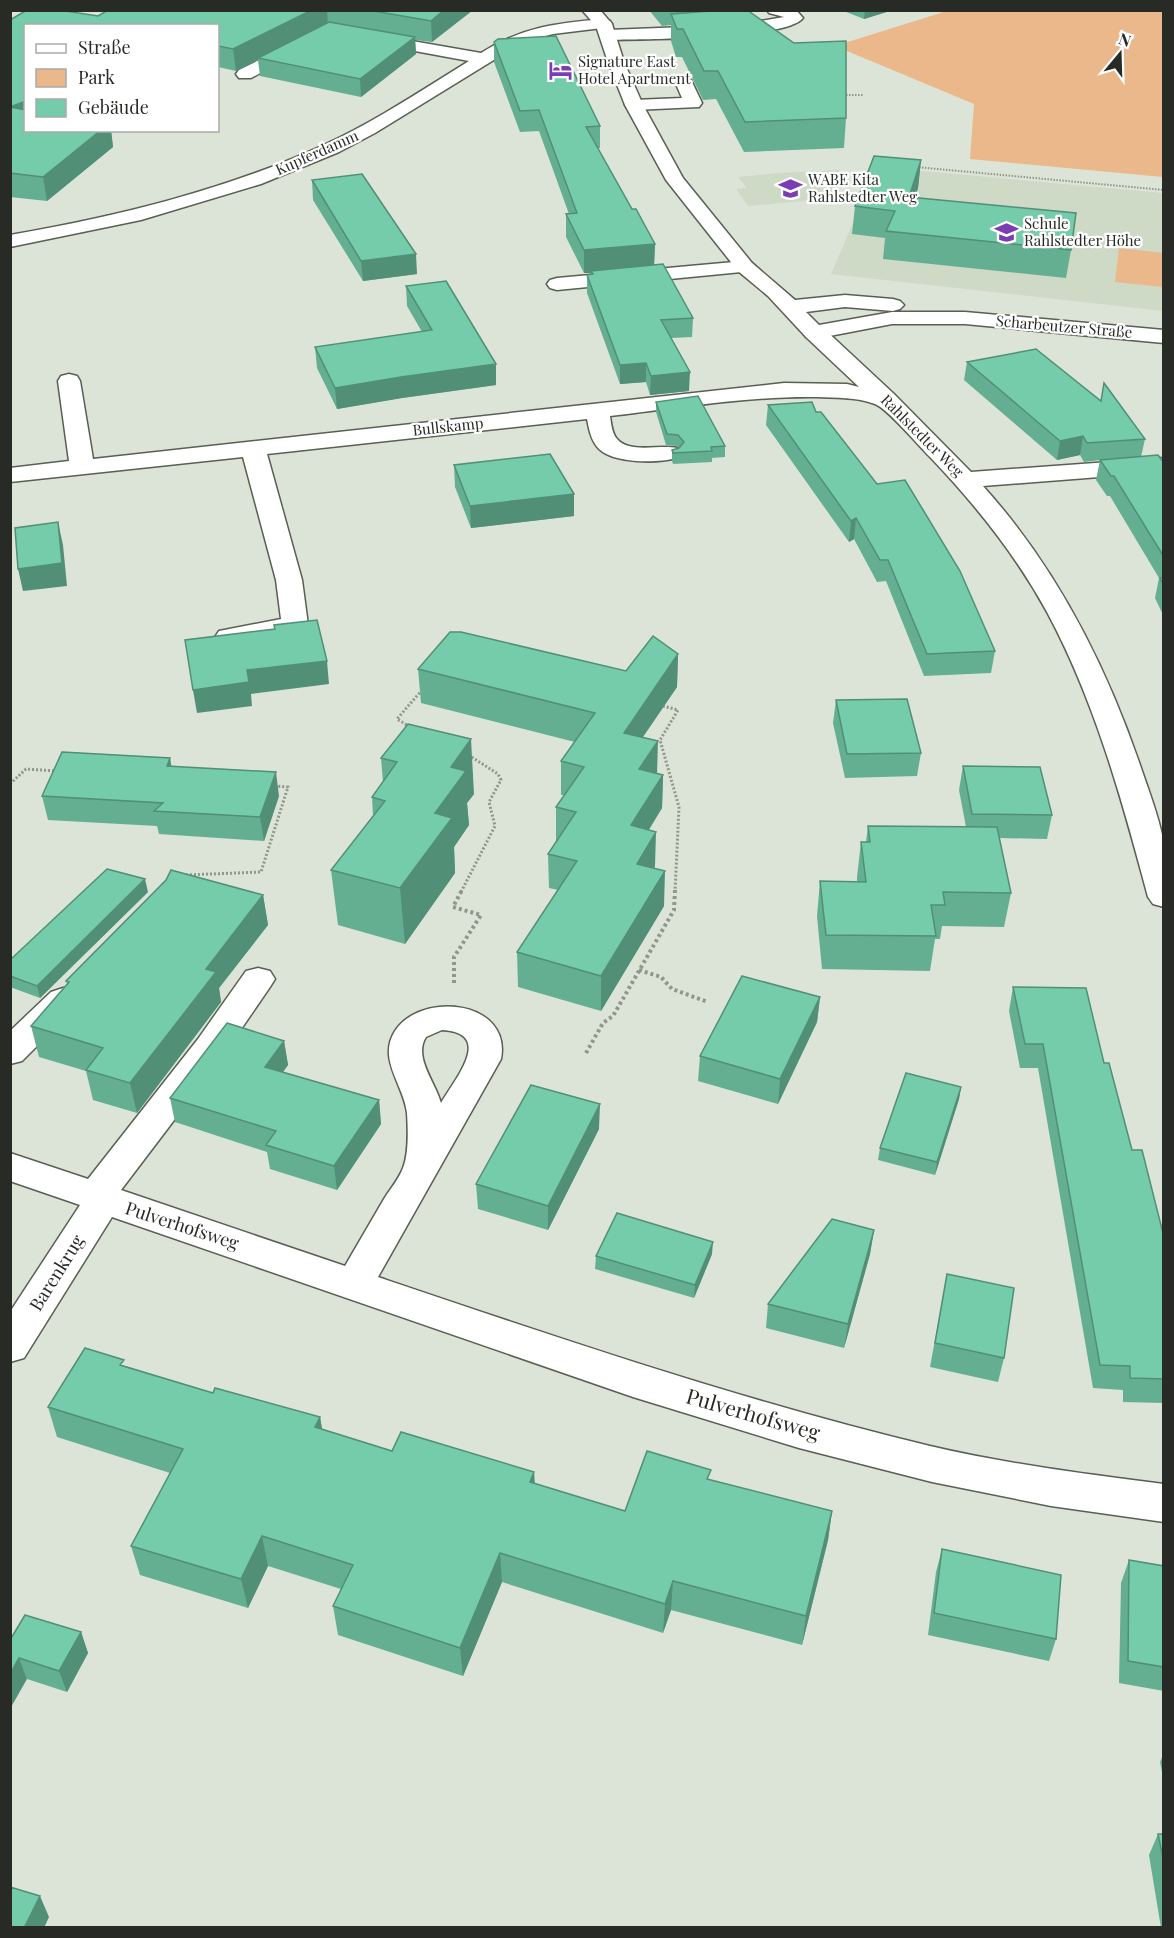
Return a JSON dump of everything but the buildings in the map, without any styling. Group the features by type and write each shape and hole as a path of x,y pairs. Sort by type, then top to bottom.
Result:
{"street":[{"name":"Rahlstedter Weg","path":"590,10 608,23 634,105 675,180 745,267 886,399 966,480 1037,575 1060,611 1092,676 1135,793 1164,897"},
{"name":"Kupferdamm","path":"10,241 137,216 211,195 256,179 353,137 522,37 534,33 608,23 745,29 787,22 795,18 788,12 774,10"},
{"path":"450,35 493,54"},
{"path":"361,37 493,54"},
{"path":"245,74 312,39"},
{"path":"634,105 693,103 685,84"},
{"path":"557,284 745,267"},
{"name":"Scharbeutzer Straße","path":"790,307 845,301 874,303 965,318 1164,337"},
{"name":"Scharbeutzer Straße","path":"814,332 892,318 965,318"},
{"path":"69,381 82,466"},
{"name":"Bullskamp","path":"10,475 784,390 846,391 886,399"},
{"path":"597,412 603,435 615,448 647,454 669,453"},
{"path":"229,637 295,625 289,580 253,448"},
{"path":"966,480 1164,465"},
{"path":"10,1052 86,976"},
{"name":"Barenkrug","path":"10,1346 99,1198 258,979"},
{"path":"355,1283 422,1166"},
{"name":"Pulverhofsweg","path":"10,1167 355,1283 633,1380 799,1430 932,1464 1051,1488 1164,1503"}],"path":[{"path":"841,96 863,94"},
{"path":"908,166 1164,190"},
{"path":"416,731 398,719 428,683"},
{"path":"586,1053 603,1023 613,1016 674,909 679,807 660,740 678,710 655,704"},
{"path":"455,988 454,957 481,915 453,907 495,826 489,802 501,780 498,774 466,754"},
{"path":"10,784 26,769 62,771"},
{"path":"179,876 261,872 288,787 264,785"},
{"path":"639,970 661,977 672,989 708,1002"}],"shaded area":[{"name":"Schule Rahlstedter Höhe","path":"877,167 1163,193 1163,311 831,274"},
{"name":"WABE Kita Rahlstedter Weg","path":"839,170 838,194 812,197 814,200 748,206 736,189 747,188 738,177"}],"green space":[{"path":"947,11 1163,11 1163,177 970,159 974,104 835,46"},
{"path":"1119,248 1163,253 1163,287 1115,282"}],"place":[{"name":"Signature East Hotel Apartment","path":"560,71"},
{"name":"WABE Kita Rahlstedter Weg","path":"790,189"},
{"name":"Schule Rahlstedter Höhe","path":"1006,233"}]}
